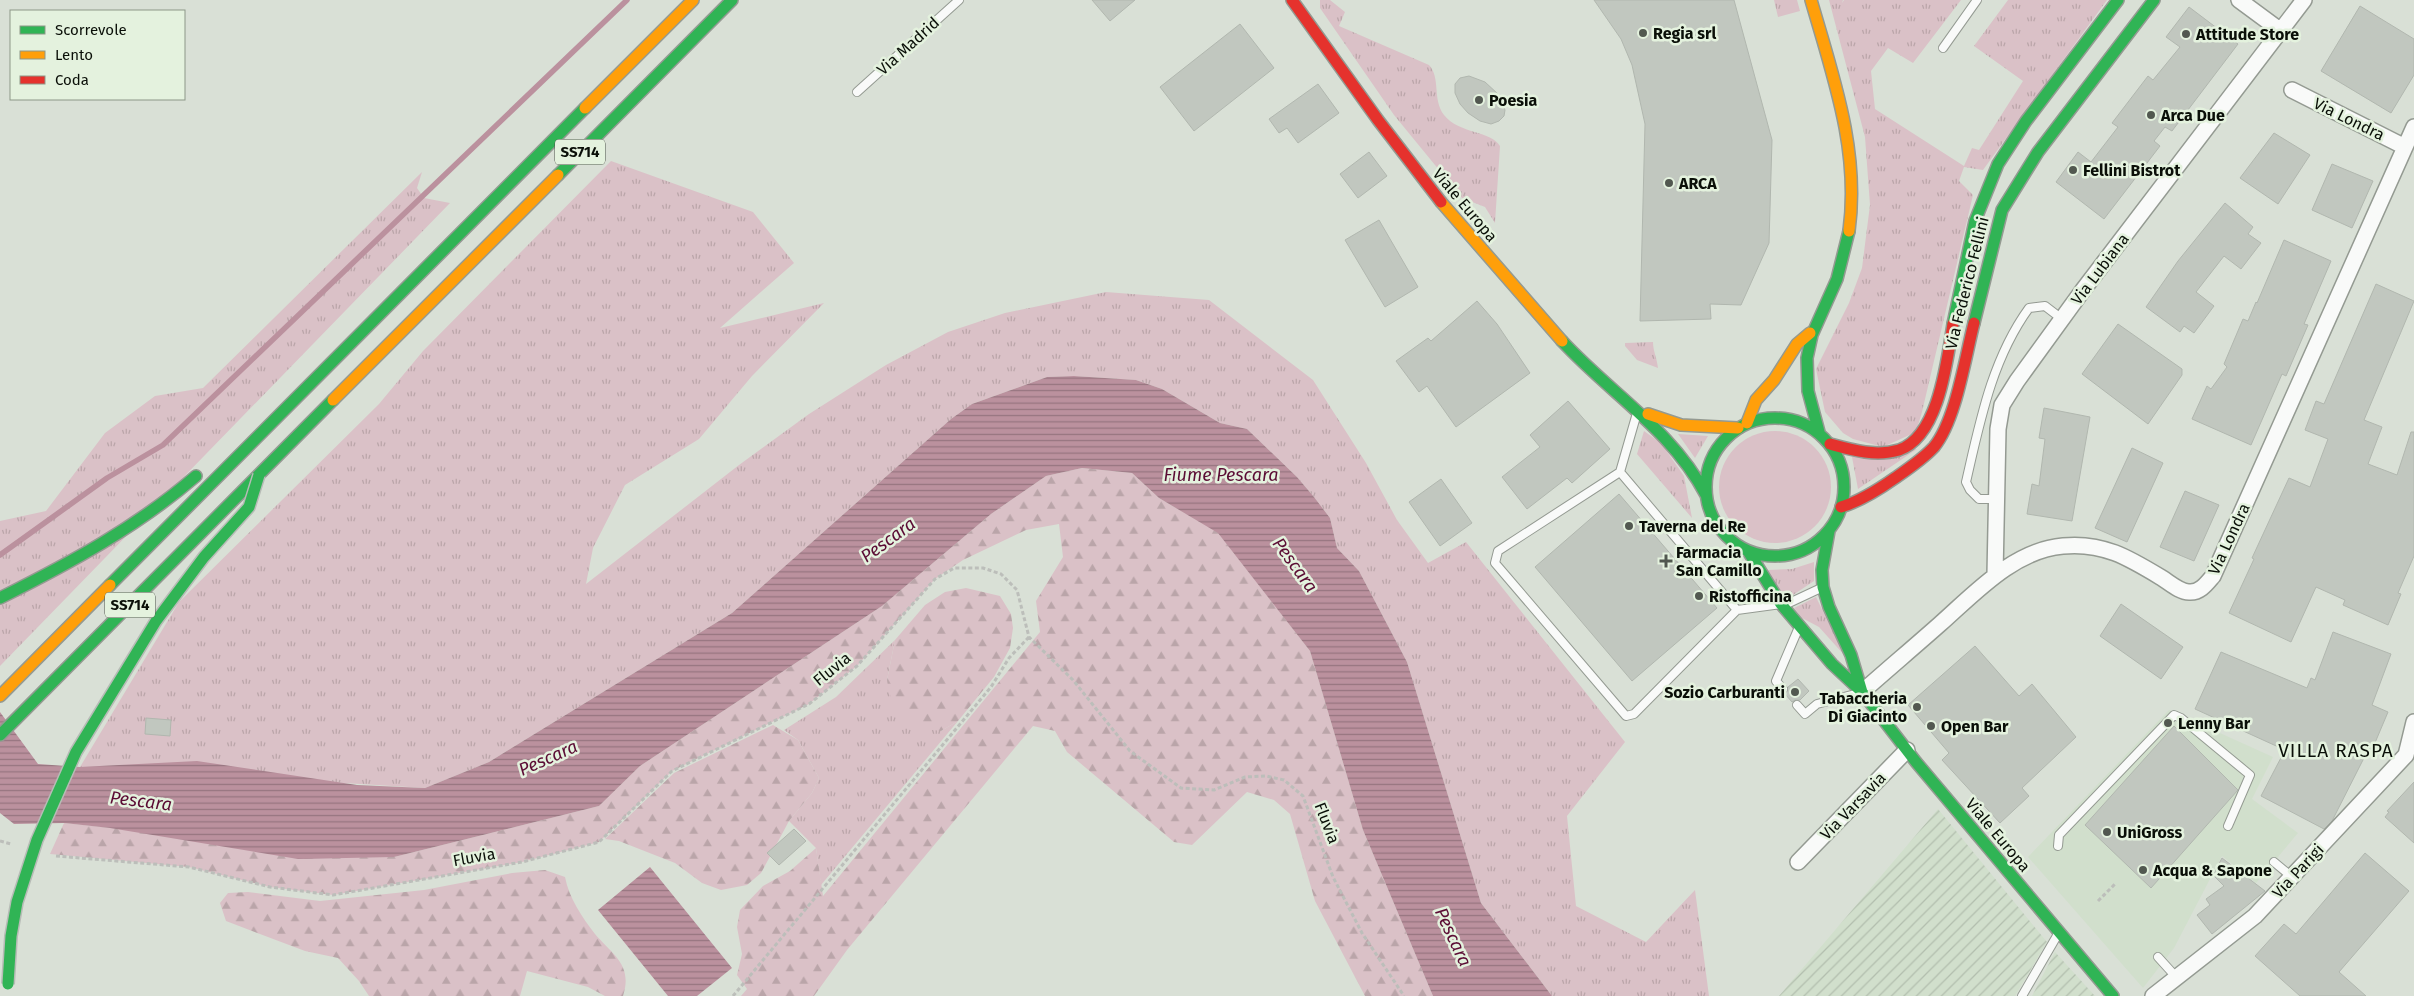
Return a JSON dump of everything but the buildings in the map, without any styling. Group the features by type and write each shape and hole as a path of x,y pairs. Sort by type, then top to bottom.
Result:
{"main road":[{"name":"SS714","path":"0,696 693,0"},
{"name":"SS714","path":"0,735 732,0"},
{"name":"Viale Europa","path":"1292,0 1384,130 1490,260 1571,351 1638,409 1674,444 1695,472 1706,494"},
{"path":"1811,0 1845,121 1851,154 1853,193 1850,226 1838,277 1813,330 1806,364 1808,399 1818,432"},
{"name":"Via Federico Fellini","path":"1830,444 1848,449 1889,453 1906,447 1918,439 1927,425 1938,394 1976,224 1993,174 2020,128 2118,0"},
{"name":"Via Federico Fellini","path":"1841,507 1863,499 1917,461 1933,447 1943,432 1952,410 2002,210 2038,152 2154,0"},
{"path":"1742,425 1765,418 1796,420 1818,432 1830,444 1842,468 1844,494 1841,507 1829,531 1814,544 1797,553 1767,556 1748,551 1737,545 1720,529 1713,518 1706,494 1707,472 1715,451 1721,442 1742,425 1756,400 1774,380 1797,344 1813,330"},
{"name":"Viale Europa","path":"1638,409 1662,420 1682,425 1703,428 1742,425"},
{"path":"0,598 103,546 176,494 212,465 235,460"},
{"path":"8,996 10,936 18,902 37,840 58,789 86,737 156,621 204,557 249,507 259,475"},
{"name":"Viale Europa","path":"1829,531 1822,570 1823,587 1829,607 1851,655 1862,692"},
{"name":"Viale Europa","path":"1748,551 1781,604 1832,664 1862,692 1907,750 2113,996"},
{"path":"8,984 12,996"}],"street":[{"path":"2239,0 2281,31"},
{"name":"Via Lubiana","path":"1995,575 1998,429 2002,406 2062,319 2304,0"},
{"name":"Via Londra","path":"2292,90 2405,147"},
{"name":"Via Londra","path":"1862,692 1995,575 2036,552 2056,546 2076,544 2100,547 2122,555 2184,591 2197,591 2205,586 2214,576 2414,126"},
{"name":"Via Parigi","path":"2153,996 2255,916 2406,755 2414,722"},
{"name":"Via Varsavia","path":"1798,862 1907,750"}],"lane":[{"name":"Via Madrid","path":"857,92 959,0"},
{"path":"1942,48 1977,0"},
{"path":"1996,499 1979,499 1970,490 1966,482 1986,396 2012,331 2029,308 2045,306 2062,319"},
{"path":"1638,409 1620,472 1498,551 1495,563 1626,716 1634,714 1737,610 1781,604 1803,598 1823,587"},
{"path":"1620,472 1737,610"},
{"path":"1783,689 1776,681 1800,626"},
{"path":"1797,705 1805,714 1817,704 1862,692"},
{"path":"2058,846 2059,836 2174,716 2181,718 2250,775 2228,826"},
{"path":"2274,862 2292,877"},
{"path":"2022,996 2059,932"},
{"path":"2158,957 2176,978"}],"path":[{"name":"Fluvia","path":"50,854 189,866 270,887 333,895 522,862 599,842 672,771 809,704 857,666 935,579 954,568 983,568 1000,574 1017,590 1029,637 1073,680 1130,751 1181,788 1214,790 1245,777 1266,776 1284,780 1303,796 1333,877 1362,933 1404,996"},
{"path":"733,996 991,687 1010,658 1029,637"},
{"path":"2098,901 2115,884"}],"shaded area":[{"path":"2169,710 2273,757 2252,799 2298,833 2256,883 2222,856 2174,948 2143,988 2028,857"},
{"path":"1938,809 2047,942 2015,996 1779,996"},
{"path":"2055,952 2095,996 2032,996"}],"green space":[{"path":"1320,0 1330,0 1345,12 1339,26 1429,65 1435,76 1438,102 1444,115 1458,126 1490,138 1500,146 1495,223 1485,207 1462,198 1394,115 1320,8"},
{"path":"1774,0 1797,0 1800,11 1778,17"},
{"path":"1829,0 1843,0 1842,3 1844,0 1961,0 1913,63 1888,48 1871,71 1875,109 1964,166 1972,148 1979,150 2023,81 1974,46 2008,0 2107,0 1983,170 1964,167 1959,181 1973,195 1922,412 1916,432 1883,447 1853,439 1843,433 1825,412 1816,369 1849,303 1862,268 1870,205 1865,137"},
{"path":"611,161 753,212 794,263 720,328 824,303 752,376 699,439 625,485 593,548 586,584 739,465 809,414 886,365 948,332 1005,313 1106,292 1209,300 1313,380 1366,463 1397,520 1428,563 1466,542 1625,742 1567,816 1576,906 1646,942 1695,890 1709,996 1552,996 1481,903 1407,662 1359,571 1337,548 1330,518 1297,477 1247,429 1220,423 1162,389 1136,380 1074,376 1047,377 972,404 951,419 732,613 489,762 425,788 80,767 179,602 379,404 423,351"},
{"path":"422,172 417,188 424,198 450,203 0,666 0,521 46,511 105,433 155,396 203,388"},
{"path":"1653,342 1658,368 1637,360 1625,346 1625,343"},
{"path":"1644,431 1661,443 1684,476 1692,518 1637,454"},
{"path":"1775,431 1786,432 1796,436 1814,448 1826,466 1830,476 1830,498 1826,508 1814,526 1796,538 1786,542 1775,543 1764,542 1754,538 1736,526 1724,508 1720,498 1719,487 1720,476 1724,466 1736,448 1754,436 1764,432"},
{"path":"1678,434 1708,436 1695,458"},
{"path":"1917,449 1858,489 1852,457"},
{"path":"1082,468 1132,473 1159,498 1218,532 1310,651 1363,830 1433,996 1365,996 1315,901 1290,814 1274,800 1247,792 1192,845 1174,842 1067,752 1055,731 1033,726 847,950 814,996 741,996 747,989 737,975 742,954 737,927 740,910 763,886 790,871 816,848 823,896 1040,632 1036,601 1063,557 1059,524 1026,530 963,560 935,579 857,666 809,704 672,771 599,842 522,862 333,895 270,887 189,867 50,854 64,823 394,857 599,806 640,766 882,606 991,514 1046,476"},
{"path":"1814,562 1814,581 1790,597 1782,596 1768,570 1792,569"},
{"path":"966,588 1000,596 1011,614 1013,628 1010,648 994,677 958,721 941,731 925,729 896,709 889,692 887,680 895,640 925,605 945,592"},
{"path":"1816,597 1845,656 1819,627 1802,618 1794,608"},
{"path":"895,640 887,680 941,731 958,721 821,885 816,848 789,821 812,793 819,778 798,740 784,730 836,697"},
{"path":"773,725 798,740 819,778 812,793 789,821 761,873 747,885 721,890 702,883 675,863 619,841 605,839 674,773"},
{"path":"545,870 565,877 573,900 581,914 595,934 620,961 625,976 623,996 605,996 588,987 527,971 520,996 369,996 359,981 338,958 305,951 226,921 220,903 228,893 248,892 320,901 424,890 512,873"}],"water":[{"name":"Fiume Pescara","path":"1074,376 1136,380 1162,389 1220,423 1247,429 1297,477 1314,497 1330,518 1337,548 1359,571 1407,662 1481,903 1552,996 1433,996 1363,830 1310,651 1218,533 1159,498 1132,473 1082,468 1046,476 991,514 882,606 640,766 599,806 394,857 298,859 110,828 64,823 14,824 0,813 0,712 38,764 80,767 197,761 357,785 425,788 489,762 732,613 951,419 972,404 1047,377"},
{"path":"650,867 732,968 697,996 668,996 598,910"}],"waterway":[{"path":"0,555 107,478 163,445 627,0"}],"traffic: fast":[{"path":"558,175 732,0"},
{"path":"1953,324 1975,221 1998,164 2026,121 2118,0"},
{"path":"1974,323 2002,210 2038,152 2154,0"},
{"path":"110,585 585,108"},
{"path":"1819,432 1808,391 1807,358 1812,335 1837,279 1849,231"},
{"path":"1562,341 1640,413 1676,451 1706,495"},
{"path":"0,735 333,400"},
{"path":"1775,418 1789,419 1802,423 1814,429 1824,438 1833,448 1839,460 1843,473 1844,487 1843,501 1839,514 1833,526 1824,536 1814,545 1802,551 1789,555 1775,556 1761,555 1748,551 1736,545 1726,536 1717,526 1711,514 1707,501 1706,487 1707,473 1711,460 1717,448 1726,438 1736,429 1748,423 1761,419 1775,418"},
{"path":"8,984 11,936 17,902 37,840 76,752 156,621 204,557 249,507 259,475"},
{"path":"0,598 127,528 196,476"},
{"path":"1829,531 1822,570 1823,587 1829,607 1851,655 1862,692"},
{"path":"1748,551 1781,604 1832,664 1862,692 1916,762 2113,996"}],"traffic: slow":[{"path":"585,108 693,0"},
{"path":"1811,0 1836,85 1848,143 1851,172 1849,231"},
{"path":"333,400 558,175"},
{"path":"1441,202 1562,341"},
{"path":"1747,423 1756,400 1774,380 1797,344 1810,333"},
{"path":"1648,414 1681,425 1738,428"},
{"path":"0,696 110,585"}],"traffic: jam":[{"path":"1292,0 1378,120 1441,202"},
{"path":"1841,507 1882,487 1915,464 1934,447 1942,435 1954,405 1974,323"},
{"path":"1830,444 1864,452 1882,453 1899,450 1913,442 1923,430 1939,396 1953,324"}],"place":[{"name":"Regia srl","path":"1643,33"},
{"name":"Attitude Store","path":"2186,34"},
{"name":"Poesia","path":"1479,100"},
{"name":"Arca Due","path":"2151,115"},
{"name":"Fellini Bistrot","path":"2073,170"},
{"name":"ARCA","path":"1669,183"},
{"name":"Taverna del Re","path":"1629,526"},
{"name":"Farmacia San Camillo","path":"1666,561"},
{"name":"Ristofficina","path":"1699,596"},
{"name":"Sozio Carburanti","path":"1795,692"},
{"name":"Tabaccheria Di Giacinto","path":"1917,707"},
{"name":"Lenny Bar","path":"2168,723"},
{"name":"Open Bar","path":"1931,726"},
{"name":"UniGross","path":"2107,832"},
{"name":"Acqua & Sapone","path":"2143,870"}],"district":[{"name":"VILLA RASPA","path":"2336,750"}],"water label":[{"name":"Pescara","path":"888,540"},
{"name":"Pescara","path":"1295,565"},
{"name":"Pescara","path":"548,758"},
{"name":"Pescara","path":"141,801"},
{"name":"Pescara","path":"1453,937"}]}
